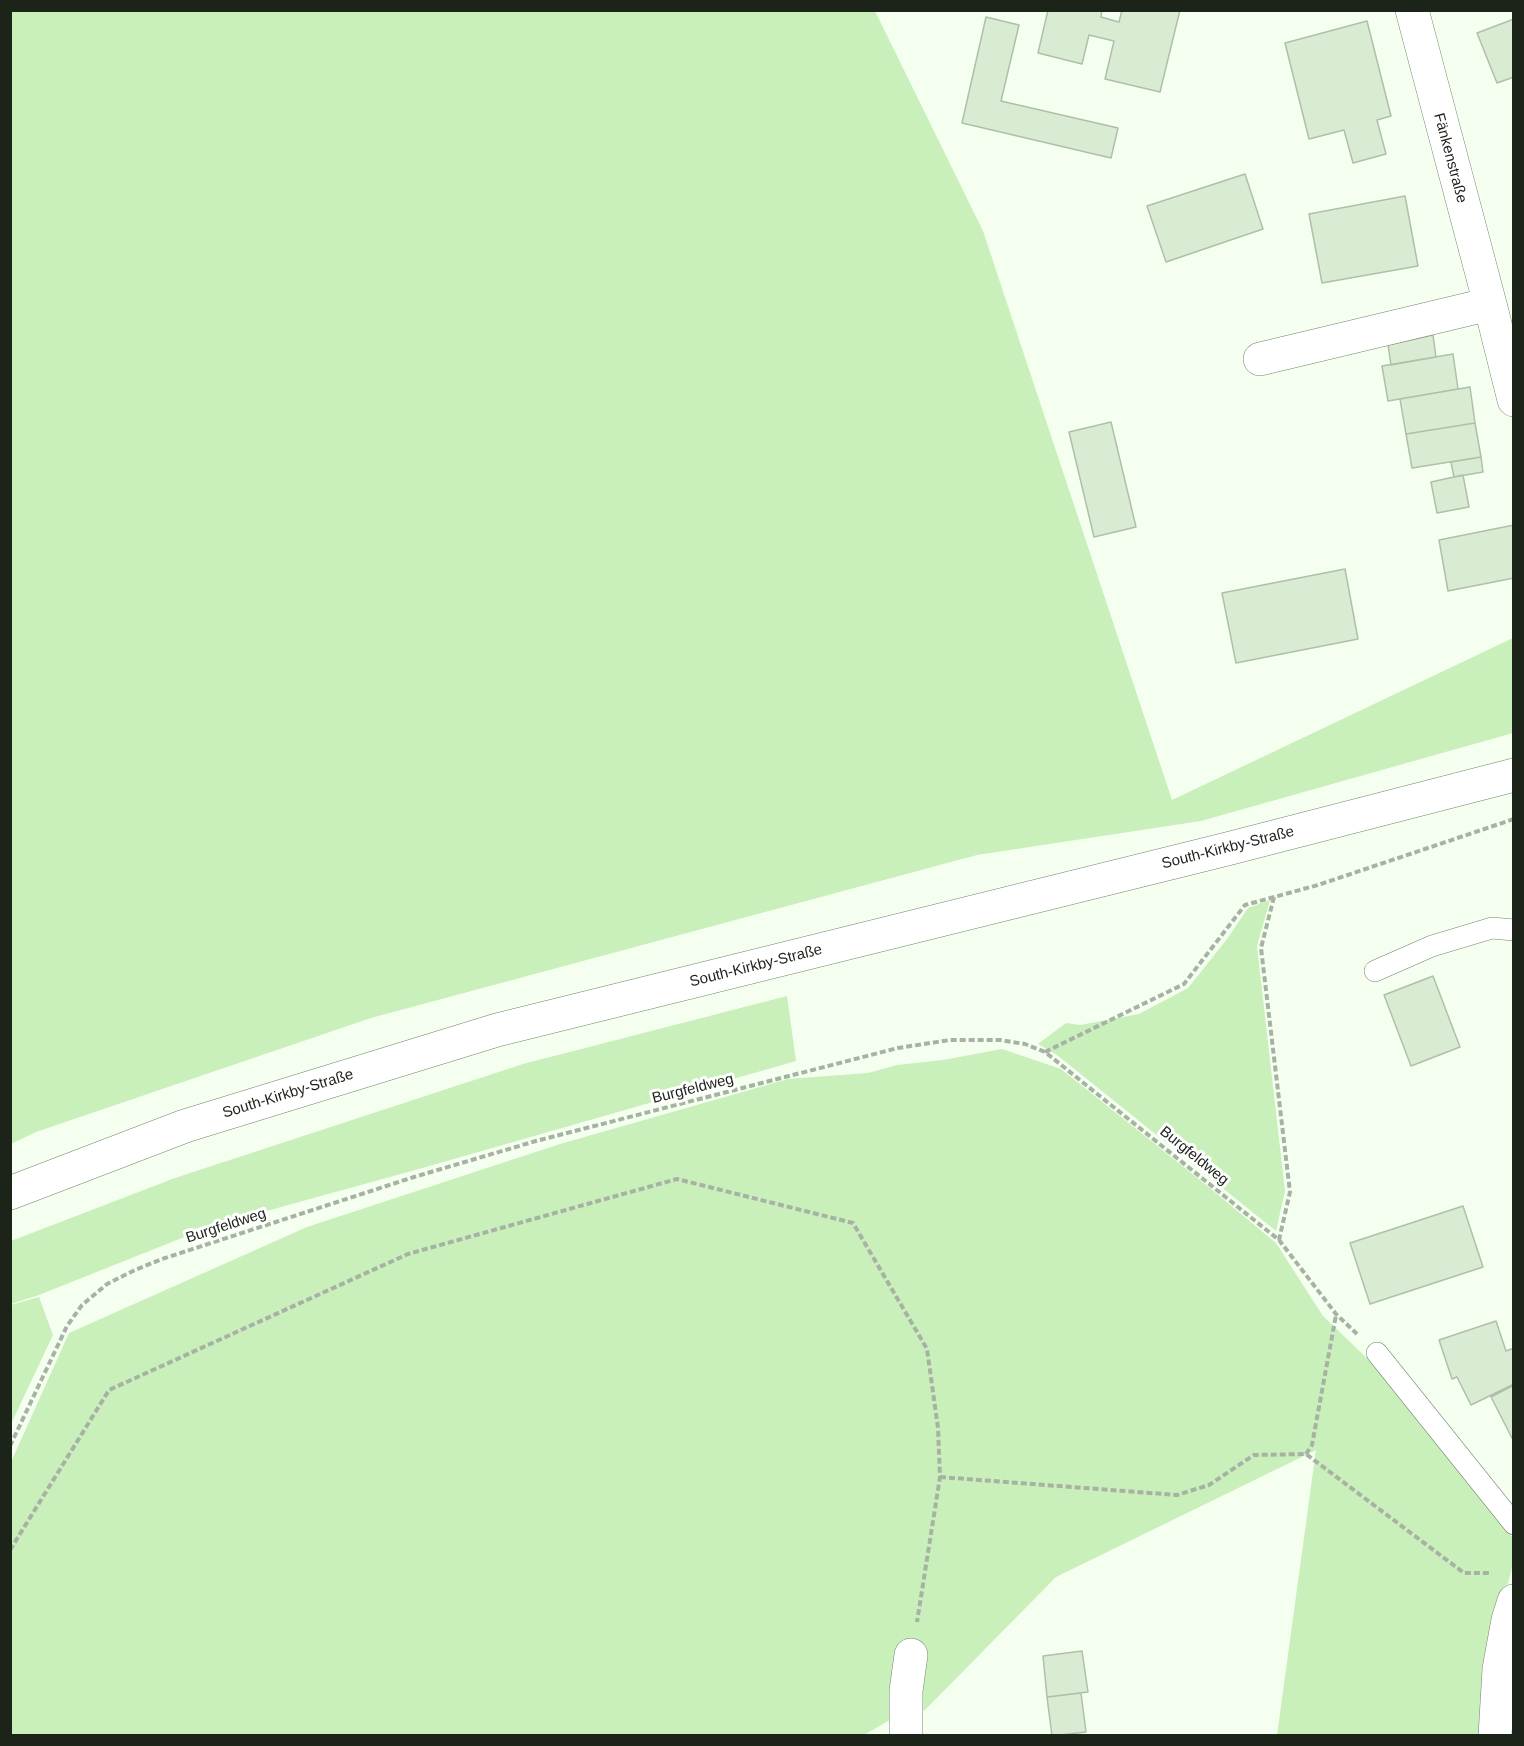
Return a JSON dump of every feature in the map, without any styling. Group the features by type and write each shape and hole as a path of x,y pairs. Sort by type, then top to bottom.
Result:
{"main road":[{"name":"Fänkenstraße","path":"1412,10 1513,396"},
{"path":"1260,358 1490,304"},
{"name":"South-Kirkby-Straße","path":"10,1193 185,1126 497,1030 1227,849 1514,775"},
{"path":"1495,1736 1499,1670 1508,1620 1514,1601"},
{"path":"906,1736 906,1691 911,1655"}],"lane":[{"path":"1375,970 1432,946 1492,928 1514,930"},
{"path":"1377,1353 1514,1524"}],"path":[{"path":"1046,1052 1184,984 1245,905 1318,885 1514,819"},
{"path":"1274,896 1261,948 1290,1192 1279,1240"},
{"name":"Burgfeldweg","path":"10,1446 67,1326 82,1305 107,1284 162,1259 414,1177 536,1141 898,1048 950,1040 1000,1040 1025,1044 1046,1052 1279,1240 1336,1314 1377,1353"},
{"path":"10,1550 109,1390 408,1254 677,1179 853,1223 927,1349 938,1428 940,1477 911,1655"},
{"path":"1306,1454 1312,1445 1336,1314"},
{"path":"940,1477 1176,1495 1209,1485 1254,1455 1306,1454 1464,1573 1494,1573"}],"green space":[{"path":"10,11 875,11 983,231 1172,800 1513,638 1513,733 1201,821 977,855 371,1018 36,1132 11,1144"},
{"path":"1270,900 1257,946 1285,1191 1276,1231 1057,1055 1038,1044 1066,1023 1080,1025 1139,1014 1188,988 1248,908"},
{"path":"787,996 796,1061 212,1226 11,1304 11,1241 175,1178 523,1064"},
{"path":"1002,1049 1061,1069 1276,1243 1323,1316 1373,1364 1513,1538 1513,1564 1493,1640 1488,1735 1277,1735 1316,1450 1056,1577 925,1710 895,1717 864,1735 11,1736 11,1462 69,1333 307,1227 560,1144 788,1079 868,1073 897,1065 943,1060"},
{"path":"39,1297 53,1335 11,1424 11,1305"}],"building":[{"path":"1048,10 1102,10 1101,17 1119,22 1122,10 1180,10 1160,92 1105,79 1114,41 1089,35 1082,64 1038,53"},
{"path":"986,17 1019,25 1001,101 1118,128 1111,158 962,123"},
{"path":"1514,19 1514,77 1497,83 1477,33"},
{"path":"1367,21 1391,116 1377,120 1386,154 1353,163 1344,130 1309,139 1285,43"},
{"path":"1245,174 1263,229 1166,262 1147,206"},
{"path":"1405,196 1418,266 1322,283 1309,214"},
{"path":"1433,335 1436,357 1391,365 1388,345"},
{"path":"1453,354 1458,389 1388,401 1382,366"},
{"path":"1470,387 1475,423 1406,434 1400,399"},
{"path":"1111,422 1136,527 1094,537 1069,432"},
{"path":"1475,423 1481,457 1412,468 1406,434"},
{"path":"1481,457 1483,472 1454,477 1451,462"},
{"path":"1463,475 1469,507 1437,513 1431,482"},
{"path":"1514,525 1514,578 1448,591 1439,540"},
{"path":"1345,569 1358,639 1236,663 1222,593"},
{"path":"1433,976 1460,1047 1411,1066 1384,995"},
{"path":"1463,1206 1483,1267 1370,1304 1350,1243"},
{"path":"1496,1321 1506,1351 1514,1348 1514,1384 1471,1405 1457,1377 1452,1379 1439,1340"},
{"path":"1514,1385 1514,1442 1491,1397"},
{"path":"1082,1651 1088,1692 1047,1697 1043,1656"},
{"path":"1081,1693 1086,1732 1052,1736 1047,1697"}]}
